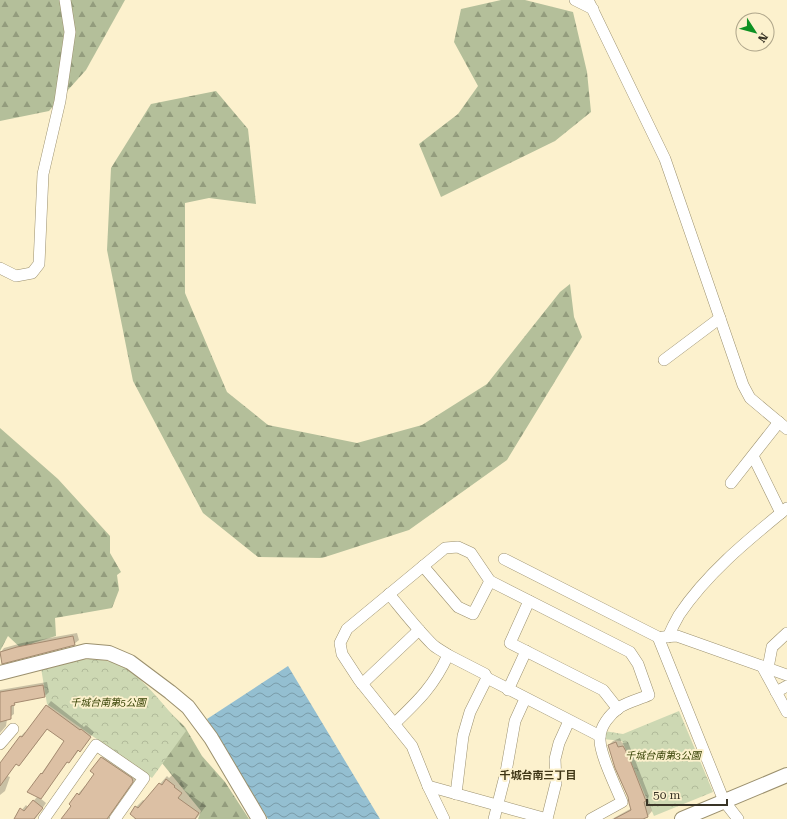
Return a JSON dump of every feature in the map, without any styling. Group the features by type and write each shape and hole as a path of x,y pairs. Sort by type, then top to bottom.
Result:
{"street":[{"path":"0,268 16,276 32,273 39,264 43,174 60,101 70,32 65,0"},
{"path":"575,0 590,4 665,159 743,385 750,398 783,426 753,456 731,483"},
{"path":"664,360 720,318"},
{"path":"663,637 713,574 729,557 784,510 753,456"},
{"path":"444,819 428,786 412,746 362,684 342,654 340,643 348,629 445,548 458,547 471,553 490,581 630,652 638,664 649,695 618,708 605,722 600,736 602,752 622,802 591,819"},
{"path":"504,559 663,637 677,636 787,675"},
{"path":"423,566 458,606 473,614 490,581"},
{"path":"389,594 434,647 485,674 487,678 508,690 600,736"},
{"path":"529,601 510,643 603,690 618,708"},
{"path":"362,684 419,630"},
{"path":"787,633 772,647 765,667 787,712"},
{"path":"663,637 724,801 738,819"},
{"path":"0,673 86,651 109,653 130,662 188,707 211,738 259,819"},
{"path":"508,690 526,651"},
{"path":"394,724 420,700 429,689 438,676 448,655"},
{"path":"456,794 463,736 470,712 487,678"},
{"path":"776,692 787,686"},
{"path":"494,819 506,772 515,722 525,699"},
{"path":"428,786 547,819 556,783 555,759 559,743 569,721"},
{"path":"0,744 13,729"},
{"path":"44,819 96,745 144,778 115,819"},
{"path":"682,819 787,775"}],"green space":[{"path":"0,0 125,0 86,70 49,111 0,121"},
{"path":"501,0 525,0 573,12 587,72 591,112 555,141 441,197 419,144 458,114 478,86 454,42 461,9"},
{"path":"216,91 248,129 256,204 209,198 185,203 185,293 227,392 268,425 357,443 422,425 487,384 560,292 570,284 574,317 582,337 507,460 409,530 322,558 258,557 203,513 133,381 107,250 111,168 151,104"},
{"path":"0,428 58,479 110,536 110,553 121,572 117,575 119,590 112,608 55,618 56,636 33,643 25,652 8,636 0,651"},
{"name":"千城台南第5公園","path":"91,659 114,663 129,671 147,686 186,731 152,778 47,704 41,668 78,660"},
{"path":"149,692 185,727 202,756 225,782 249,819 198,819 201,811 131,725"},
{"name":"千城台南第3公園","path":"679,711 713,792 654,816 622,741 603,739 604,731 623,734"}],"water":[{"path":"288,666 380,819 268,819 207,719"}],"building":[{"path":"73,636 75,645 2,664 0,652 17,647"},
{"path":"43,685 45,697 14,703 15,705 11,706 11,719 0,722 0,692"},
{"path":"46,705 91,737 80,752 78,750 69,763 67,762 41,799 27,792 41,773 42,774 64,741 47,729 19,766 16,764 0,786 0,763"},
{"path":"616,742 618,747 623,746 628,755 646,801 644,802 648,817 643,819 614,819 631,810 628,797 615,768 608,745"},
{"path":"101,757 132,778 133,782 107,819 61,819 71,806 69,804 77,793 79,795 94,774 90,771"},
{"path":"166,779 182,793 178,798 199,813 195,819 136,819 130,814 135,806 138,808 159,783 162,785"},
{"path":"33,800 43,808 34,819 14,819 20,808 24,811"}],"district":[{"name":"千城台南三丁目","path":"538,775"}]}
